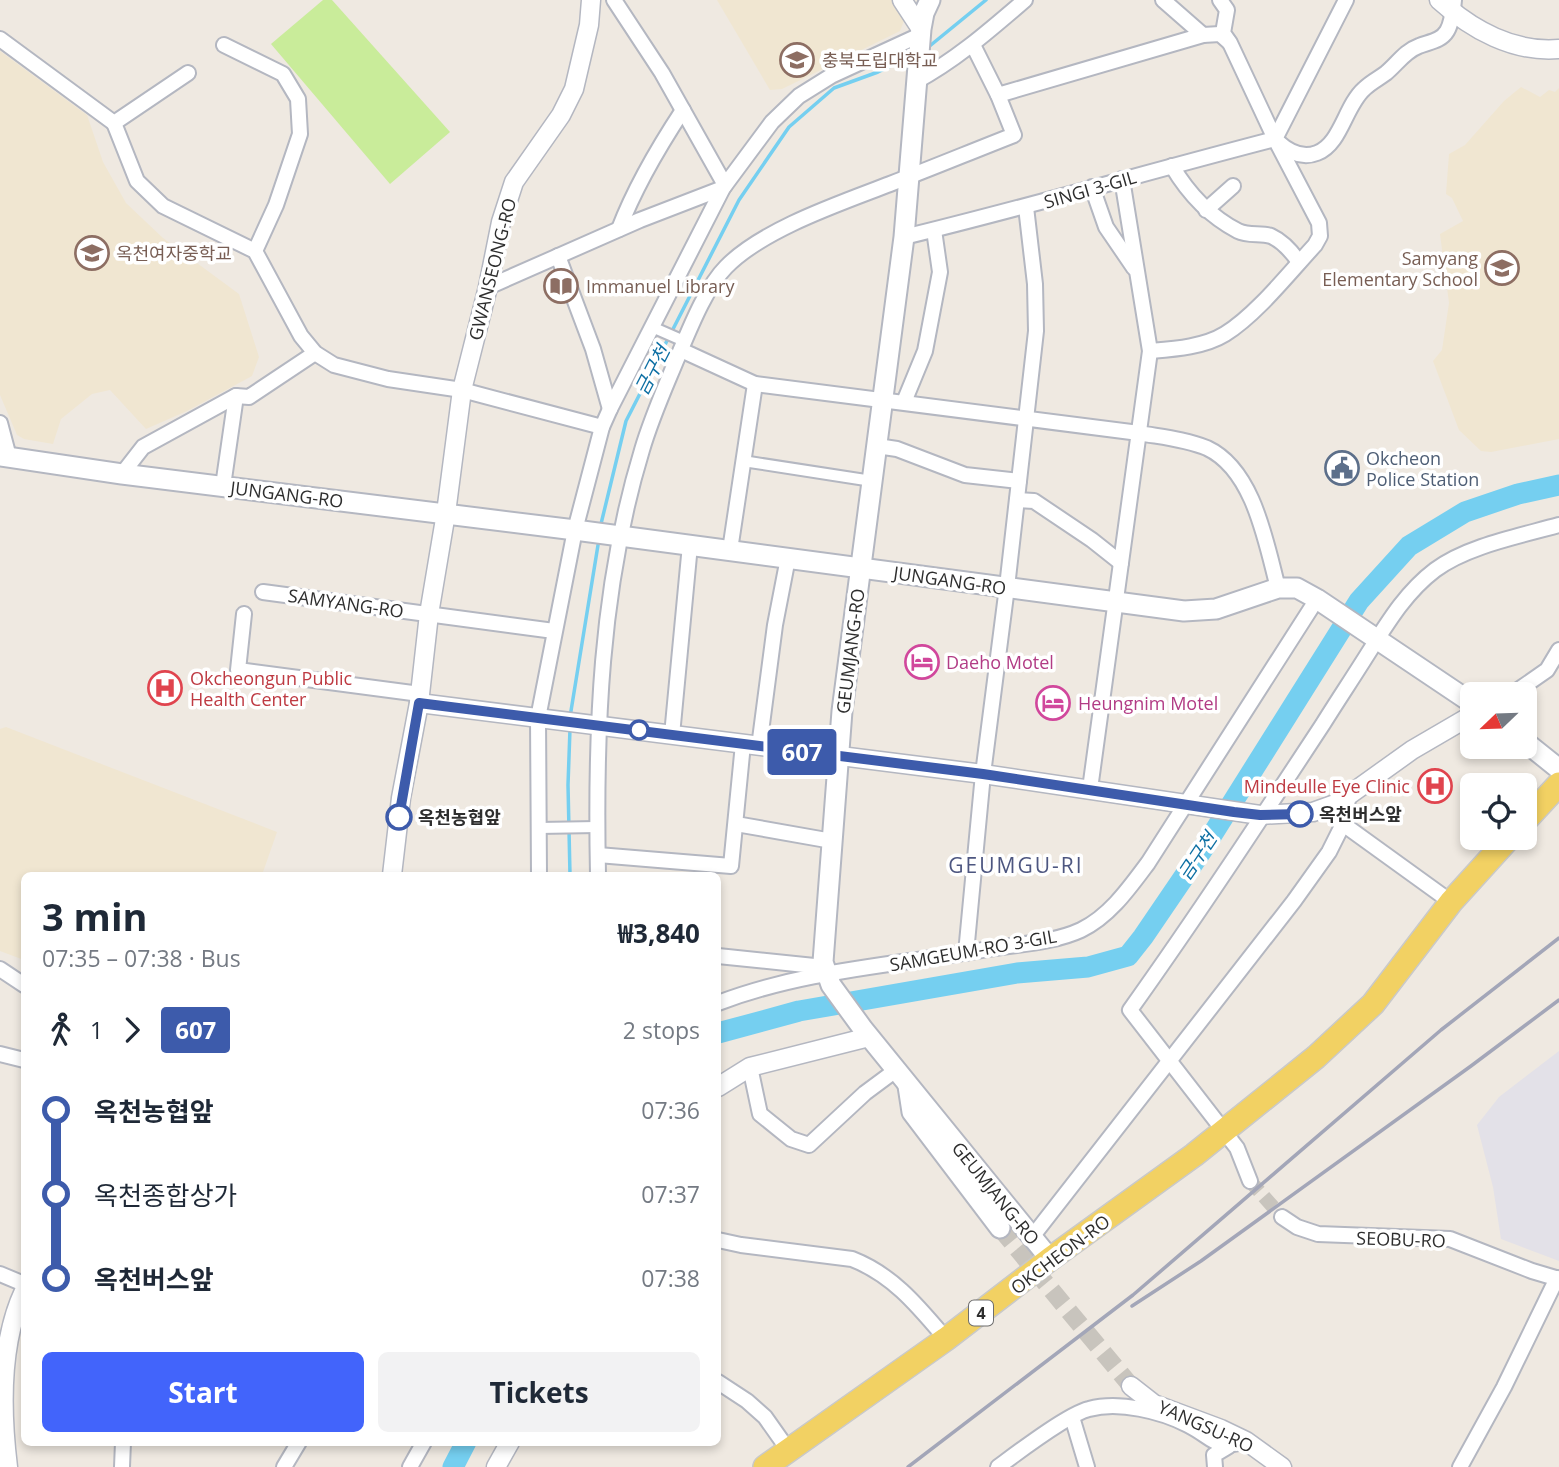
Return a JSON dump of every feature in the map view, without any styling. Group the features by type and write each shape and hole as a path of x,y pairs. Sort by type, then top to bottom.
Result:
{"main road":[{"path":"921,32 924,13 930,0"},
{"name":"GEUMJANG-RO","path":"921,32 904,237 838,757 827,975 866,1033 1049,1259"},
{"name":"JUNGANG-RO","path":"5,457 1184,611 1216,609 1278,588"},
{"path":"1278,588 1297,588 1322,602 1460,695"},
{"path":"1537,751 1559,769"},
{"path":"1537,808 1559,784"},
{"name":"4","path":"1218,1137 1316,1057 1373,1004 1451,902 1498,850"},
{"path":"902,1078 912,1112 1000,1228"},
{"name":"OKCHEON-RO","path":"765,1467 946,1339 1049,1259 1218,1137"}],"street":[{"name":"GWANSEONG-RO","path":"446,513 462,390 501,222 514,182 561,116 574,89 592,0"},
{"path":"614,0 647,49 724,186"},
{"path":"539,872 542,719 554,631 575,530 602,427 724,186 772,122 799,96 831,76 921,32 902,0"},
{"path":"915,79 942,67 973,45 1025,0"},
{"path":"1163,0 1203,35"},
{"path":"1275,139 1346,0"},
{"path":"1439,0 1454,6 1493,38 1528,50 1559,49"},
{"path":"1150,351 1179,349 1224,335 1299,262 1320,236 1315,214 1223,33 1227,3"},
{"path":"1275,139 1304,156 1318,153 1328,146 1337,135 1354,98 1403,56 1417,47 1442,38 1448,30 1454,6"},
{"path":"998,95 1203,35 1220,34 1230,43"},
{"path":"0,39 114,123 137,181 163,206 255,251 301,336 315,353 334,365 388,379 462,390 602,427"},
{"path":"224,45 284,74 298,99 300,134 276,205 255,251"},
{"path":"598,872 593,724 614,535 642,449 682,346 703,302 725,268 771,235 828,207 1014,135 973,45"},
{"path":"114,123 188,73"},
{"path":"619,229 628,204 654,154 683,110"},
{"name":"SINGI 3-GIL","path":"904,237 1026,207 1275,139"},
{"path":"1172,166 1184,185 1206,210 1241,233 1270,236 1290,250 1299,262"},
{"path":"1090,789 1150,351 1122,179"},
{"path":"488,287 724,186"},
{"path":"1206,210 1233,186"},
{"path":"1092,187 1106,227 1137,272"},
{"path":"966,953 983,774 1036,331 1035,284 1026,207"},
{"path":"904,402 925,351 940,272 934,230"},
{"path":"558,257 593,349 610,409"},
{"path":"652,327 755,384 1139,433 1193,443 1210,450 1231,466 1246,489 1260,521 1278,588"},
{"path":"122,474 143,447 236,396 249,397 315,353"},
{"path":"730,550 755,384"},
{"path":"223,486 236,396"},
{"path":"0,423 5,457"},
{"path":"877,446 897,449 965,475 1019,481"},
{"path":"743,461 872,481"},
{"path":"1017,500 1034,501 1121,563"},
{"name":"SAMYANG-RO","path":"392,872 401,797 419,698 429,614 446,513"},
{"path":"1250,1181 1237,1148 1218,1137 1169,1060 1130,1010 1205,904 1395,611 1418,585 1437,569 1499,542 1559,525"},
{"path":"672,735 690,545"},
{"path":"598,855 731,866 736,824 788,558"},
{"name":"SAMYANG-RO","path":"263,592 429,614"},
{"name":"SAMGEUM-RO 3-GIL","path":"827,975 1048,939 1082,930 1122,898 1192,806 1277,660 1322,602"},
{"path":"244,614 238,670 542,719 983,774 1262,815 1313,812 1349,795 1460,721"},
{"path":"429,614 554,631"},
{"path":"1530,682 1547,670 1559,650"},
{"path":"1031,1237 1294,901 1329,852 1343,824 1349,795"},
{"path":"736,824 832,841"},
{"path":"1343,824 1451,902"},
{"path":"539,828 597,827"},
{"path":"721,957 827,975"},
{"path":"0,969 21,983"},
{"path":"721,1002 786,982 827,975"},
{"path":"721,1085 750,1067 866,1033"},
{"path":"0,1054 21,1059"},
{"path":"750,1067 761,1114 792,1139 809,1144 865,1093 902,1078"},
{"name":"SEOBU-RO","path":"1282,1217 1297,1227 1318,1234 1450,1239 1532,1271 1558,1278"},
{"path":"721,1241 852,1259 865,1264 897,1286 946,1339"},
{"path":"0,1275 21,1283"},
{"path":"1460,1467 1504,1387 1558,1278"},
{"path":"8,1467 3,1349 19,1311"},
{"path":"721,1384 765,1417 789,1451"},
{"name":"YANGSU-RO","path":"1130,1386 1154,1404 1221,1429 1238,1444 1282,1467"},
{"path":"999,1467 1072,1417 1089,1409 1137,1409 1189,1425 1214,1442 1238,1444"},
{"path":"1072,1417 1087,1467"},
{"path":"1215,1467 1214,1455 1238,1444"},
{"path":"122,1467 123,1446"},
{"path":"284,1467 297,1446"},
{"path":"410,1467 422,1446"},
{"path":"496,1467 508,1446"}],"shaded area":[{"name":"충북도립대학교","path":"717,0 894,0 905,18 900,31 782,89 770,90"},
{"name":"옥천여자중학교","path":"0,51 87,115 103,162 126,203 163,238 239,294 259,357 252,376 187,411 146,429 110,390 92,394 61,419 53,444 24,439 17,435 0,395"},
{"name":"Samyang Elementary School","path":"1521,87 1540,97 1549,90 1555,92 1559,88 1559,439 1491,452 1481,451 1459,430 1433,361 1442,350 1449,303 1440,234 1463,221 1452,198 1446,194 1449,154 1465,145 1504,101"},
{"path":"6,727 277,832 263,872 21,872 21,959 0,951 0,729"},
{"path":"1559,1051 1559,1261 1501,1239 1493,1187 1477,1125 1499,1097"}],"green space":[{"path":"323,0 332,0 450,132 390,184 271,44"}],"waterway":[{"name":"금구천","path":"926,49 986,0"},
{"name":"금구천","path":"600,528 626,421 739,200 789,127 834,88 912,56"},
{"name":"금구천","path":"721,1032 799,1011 1017,973 1088,967 1128,956 1207,843 1359,601 1409,546 1465,512 1518,494 1559,485"},
{"name":"금구천","path":"570,717 599,539"},
{"name":"금구천","path":"570,729 570,872"},
{"name":"금구천","path":"453,1467 464,1446"}],"tunnel":[{"path":"1250,1181 1282,1217"},
{"path":"1000,1228 1131,1386"}],"railway":[{"path":"908,1467 1133,1295 1441,1030 1559,938"},
{"path":"1132,1306 1201,1261 1559,1000"}],"bus line":[{"name":"607","path":"399,817 419,703 983,774 1234,812 1287,816 1300,814"}],"place":[{"name":"충북도립대학교","path":"797,60"},
{"name":"옥천여자중학교","path":"92,253"},
{"name":"Samyang Elementary School","path":"1502,268"},
{"name":"Immanuel Library","path":"561,286"},
{"name":"Okcheon Police Station","path":"1342,468"},
{"name":"Daeho Motel","path":"922,662"},
{"name":"Okcheongun Public Health Center","path":"165,688"},
{"name":"Heungnim Motel","path":"1053,703"},
{"name":"Mindeulle Eye Clinic","path":"1435,786"},
{"name":"옥천버스앞","path":"1300,814"},
{"name":"옥천농협앞","path":"399,817"}],"district":[{"name":"GEUMGU-RI","path":"1016,865"}]}
